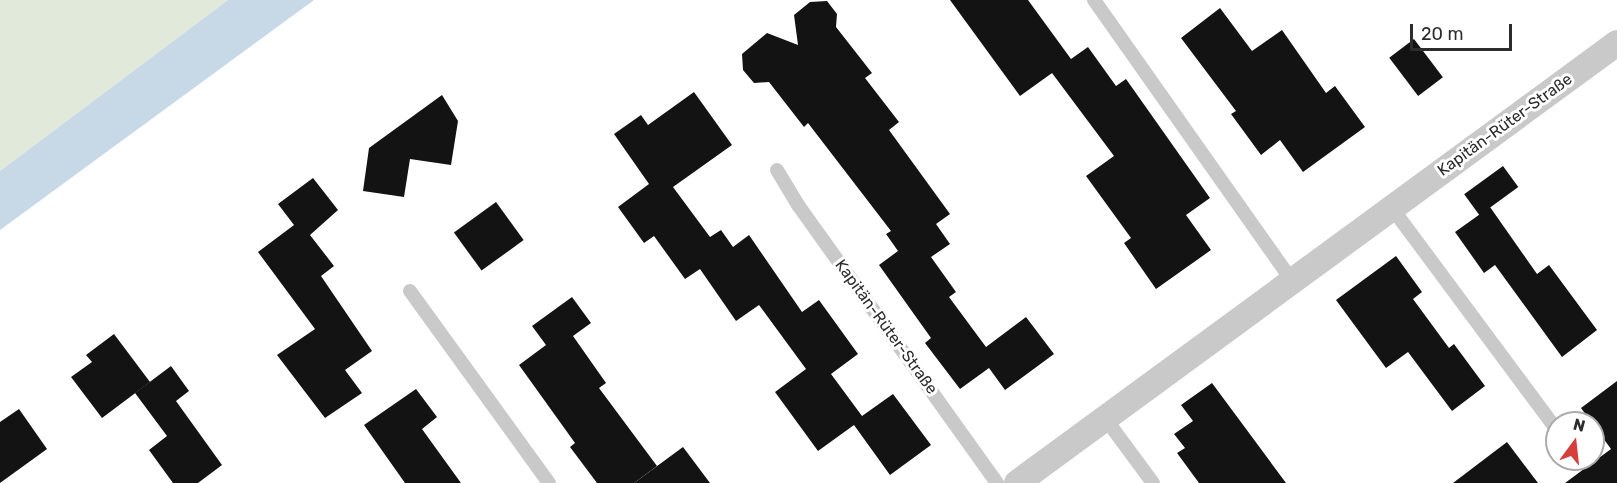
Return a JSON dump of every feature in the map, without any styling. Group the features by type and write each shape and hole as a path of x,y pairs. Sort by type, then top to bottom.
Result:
{"street":[{"name":"Kapitän-Rüter-Straße","path":"1017,483 1617,43"}],"lane":[{"path":"1094,0 1292,281"},
{"name":"Kapitän-Rüter-Straße","path":"777,170 798,205 997,483"},
{"path":"1392,208 1545,414"},
{"path":"410,291 549,483"},
{"path":"1106,418 1153,483"}],"green space":[{"path":"0,0 228,0 0,171"}],"water":[{"path":"228,0 314,0 0,230 0,171"}],"building":[{"path":"950,0 1028,0 1071,59 1088,47 1116,86 1126,79 1210,198 1186,215 1211,250 1156,289 1124,243 1131,238 1086,176 1114,156 1052,73 1020,96"},
{"path":"827,1 837,14 836,27 872,73 865,78 899,122 889,130 950,214 936,224 950,244 931,257 956,292 949,297 986,347 1026,317 1054,354 1005,390 989,368 960,389 925,343 931,338 879,265 898,251 886,234 891,231 808,123 804,127 769,82 754,83 743,70 742,54 767,33 798,45 794,15 810,2"},
{"path":"1220,8 1252,51 1282,30 1326,93 1335,86 1365,127 1303,172 1280,140 1261,155 1231,114 1236,111 1181,38"},
{"path":"1414,39 1443,77 1418,96 1389,58"},
{"path":"694,92 732,145 673,187 710,237 721,230 733,247 749,235 802,312 819,300 858,354 831,374 862,416 893,394 931,445 890,475 854,425 818,451 775,392 806,369 759,305 736,321 700,269 685,279 654,236 644,243 618,207 649,184 614,134 641,115 648,125"},
{"path":"442,95 458,121 451,165 410,159 404,197 363,191 369,148"},
{"path":"1503,166 1518,187 1479,215 1464,194"},
{"path":"313,178 338,210 310,235 334,266 321,276 372,351 345,370 362,393 325,418 277,355 315,329 258,252 294,225 278,204"},
{"path":"496,202 524,240 482,271 454,233"},
{"path":"1490,207 1537,274 1549,265 1597,330 1562,357 1495,265 1484,273 1455,232"},
{"path":"1396,256 1422,292 1413,299 1449,348 1454,344 1485,386 1452,411 1408,352 1386,368 1336,300"},
{"path":"572,297 591,323 573,336 606,383 599,388 657,466 634,483 597,483 570,447 575,443 519,365 546,345 532,326"},
{"path":"114,334 150,382 102,418 71,377 92,362 86,355"},
{"path":"171,366 189,391 176,401 222,465 198,483 173,483 149,450 167,436 135,393"},
{"path":"1617,381 1617,483 1565,483 1581,471 1605,471 1605,453 1611,449 1605,441 1605,411 1583,411 1581,408"},
{"path":"1212,383 1286,483 1199,483 1177,453 1185,448 1174,434 1193,421 1181,405"},
{"path":"416,389 437,417 422,429 461,483 405,483 364,425"},
{"path":"19,409 47,449 0,483 0,422"},
{"path":"1507,442 1538,483 1453,483"},
{"path":"683,447 710,483 634,483"}]}
